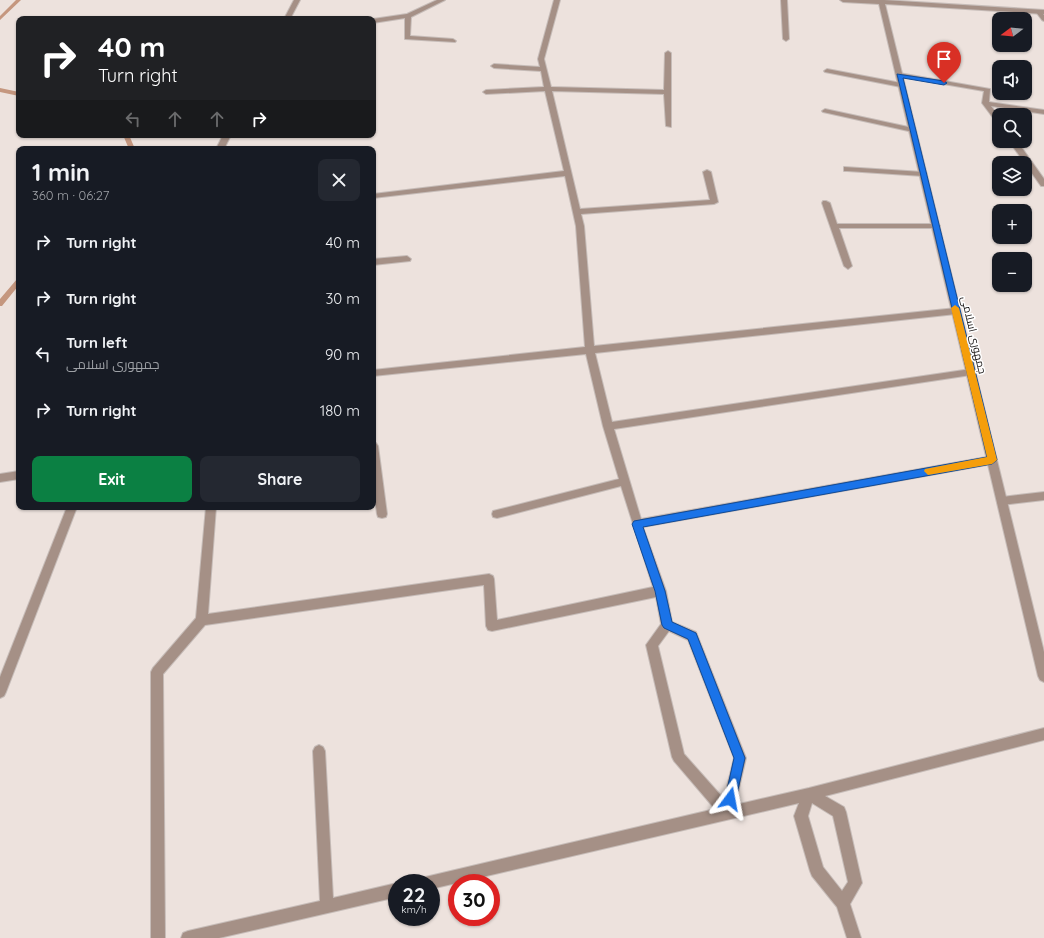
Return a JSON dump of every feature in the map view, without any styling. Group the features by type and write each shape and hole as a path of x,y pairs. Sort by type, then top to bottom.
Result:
{"street":[{"path":"289,16 297,0"},
{"path":"376,20 408,16 442,0"},
{"path":"557,0 541,58 580,226 590,350 608,426 637,524 660,591 667,625 652,645 678,757 727,813"},
{"path":"784,0 786,39"},
{"path":"843,0 1042,12 1044,19"},
{"name":"جمهوری اسلامی","path":"881,2 1043,671"},
{"path":"408,16 407,38 452,41"},
{"path":"668,53 667,92 669,126"},
{"path":"494,66 544,69"},
{"path":"827,71 902,85"},
{"path":"899,75 988,90 985,103 992,112"},
{"path":"486,92 548,89 667,92"},
{"path":"985,103 1044,112"},
{"path":"825,111 912,130"},
{"path":"1018,148 1044,184"},
{"path":"847,169 923,174"},
{"path":"576,212 714,202 707,172"},
{"path":"376,196 567,173"},
{"path":"826,203 848,266"},
{"path":"834,226 936,226"},
{"path":"376,262 407,259"},
{"path":"376,373 956,311"},
{"path":"608,426 971,372"},
{"path":"637,524 992,460"},
{"path":"376,469 382,514"},
{"path":"0,478 16,475"},
{"path":"497,514 625,481"},
{"path":"1002,501 1044,496"},
{"path":"0,692 71,510"},
{"path":"158,938 157,672 202,620 211,510"},
{"path":"202,620 489,579 492,626 660,591"},
{"path":"667,625 692,636 740,758 727,813"},
{"path":"440,880 809,794 1044,734"},
{"path":"319,751 327,906"},
{"path":"809,794 801,816 817,871 843,903 854,938"},
{"path":"809,794 839,812 855,883 843,903"},
{"path":"194,937 388,892"}],"waterway":[{"path":"0,19 19,0"},
{"path":"0,90 16,93"},
{"path":"127,138 131,146"},
{"path":"0,304 16,285"}],"slow traffic":[{"path":"928,471 992,460 955,308"}],"route":[{"path":"730,799 740,758 692,636 667,625 660,591 637,524 992,460 899,75 944,83"}]}
